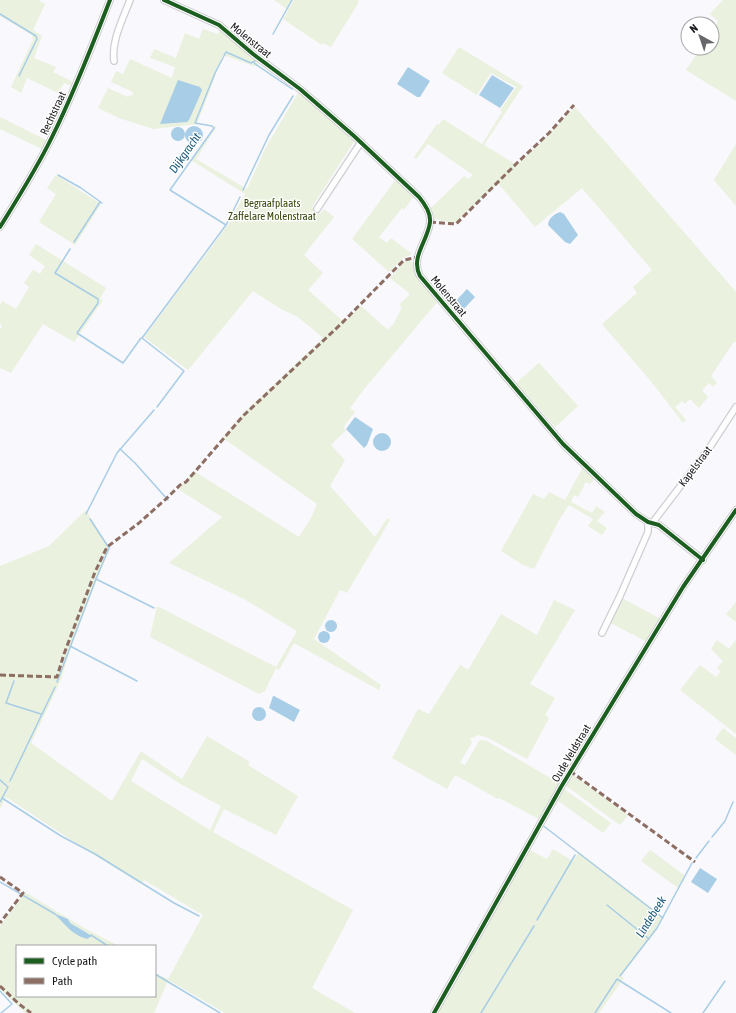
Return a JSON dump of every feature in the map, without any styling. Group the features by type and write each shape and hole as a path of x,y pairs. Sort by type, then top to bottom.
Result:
{"street":[{"name":"Rechtstraat","path":"0,227 28,182 51,138 75,88 110,0"},
{"path":"114,61 113,53 116,40 130,0"},
{"name":"Molenstraat","path":"164,0 219,26 253,54 300,89 361,142 419,197 429,215 430,222 417,265 420,276 562,444 636,514 659,525 703,560"},
{"path":"317,209 361,142"},
{"name":"Kapelstraat","path":"602,633 643,545 650,522 708,450 736,407"},
{"name":"Oude Veldstraat","path":"434,1013 561,787 684,587 736,510"}],"green space":[{"path":"0,0 38,0 45,4 33,30 42,36 34,58 56,67 53,72 73,82 72,86 64,83 58,93 27,78 21,93 11,87 33,40 32,35 0,16"},
{"path":"274,0 292,0 287,9"},
{"path":"294,0 357,0 359,2 331,47 323,43 322,45 283,19"},
{"path":"723,0 736,0 736,101 686,70 696,56 720,56 720,16 712,16 710,14"},
{"path":"203,29 217,34 220,31 223,32 258,61 258,65 254,66 223,55 197,124 153,129 119,118 98,108 108,88 128,97 130,95 132,96 133,92 111,82 116,71 123,74 130,59 172,78 175,67 150,58 154,49 176,58 185,33 199,39"},
{"path":"459,47 523,86 484,145 517,165 546,138 575,107 736,292 736,342 733,343 711,376 717,383 713,387 709,383 702,390 708,397 699,408 690,399 685,404 682,401 675,407 686,420 683,423 654,385 602,324 637,293 633,287 652,270 582,188 535,227 498,183 455,223 433,219 430,209 464,176 468,179 473,175 428,144 416,159 414,157 437,124 439,125 443,119 482,144 502,112 500,110 516,87 491,73 477,95 442,73"},
{"name":"Begraafplaats Zaffelare Molenstraat","path":"299,91 355,140 312,207 321,213 324,209 334,217 304,255 323,273 308,290 344,322 361,306 388,330 394,323 402,308 399,305 410,294 390,278 404,262 409,260 414,264 423,284 438,301 350,408 355,412 345,425 344,428 346,430 331,445 345,460 330,486 375,537 387,518 390,520 347,593 340,590 314,639 381,685 379,690 294,643 279,670 276,668 265,691 259,694 150,637 157,606 276,667 297,631 244,599 169,563 222,517 178,489 194,471 299,537 311,518 317,504 223,438 242,415 323,338 298,317 281,309 253,291 188,370 144,337 227,226 245,194 191,160 215,126 217,126 196,159 247,189 265,149"},
{"path":"0,117 46,140 42,149 0,129"},
{"path":"736,144 736,206 714,180"},
{"path":"56,175 101,204 75,245 39,222 56,194 47,188"},
{"path":"396,179 414,196 404,210 402,208 379,237 387,243 391,238 412,254 402,259 389,272 352,239"},
{"path":"36,244 106,288 100,299 103,300 74,342 43,324 11,373 0,368 0,330 2,326 0,324 0,305 2,301 16,309 29,287 24,283 33,270 40,274 45,266 29,255"},
{"path":"539,363 578,406 555,427 516,383"},
{"path":"583,467 595,478 590,484 586,482 578,497 574,495 571,502 592,513 596,506 605,512 597,521 607,528 602,535 588,526 593,519 569,505 559,520 534,569 523,565 501,551 533,494 544,499 549,492 565,500"},
{"path":"86,510 110,549 71,647 61,680 31,743 112,801 141,751 182,779 207,736 250,762 248,765 298,796 276,835 224,809 213,832 353,910 312,988 355,1013 225,1013 168,980 154,1013 25,1013 0,989 0,926 25,892 84,928 117,945 16,945 16,997 156,997 156,973 168,979 203,915 144,880 141,884 6,797 0,809 0,566 49,546","holes":["142,759 182,785 221,806 210,830 131,781"]},
{"path":"622,598 661,619 647,642 609,622"},
{"path":"554,600 575,610 530,684 555,698 545,715 549,718 527,759 488,738 479,735 470,739 472,742 460,763 465,765 479,741 487,741 559,783 539,819 499,798 498,799 455,775 447,789 392,758 418,709 429,714 460,665 468,670 501,614 537,635"},
{"path":"736,602 736,622 726,614"},
{"path":"717,640 729,649 736,640 736,734 680,690 700,665 716,677 721,671 717,668 723,661 711,649"},
{"path":"723,728 736,738 736,755 715,739"},
{"path":"572,774 628,815 620,825 565,785"},
{"path":"564,789 611,823 603,833 557,800"},
{"path":"528,849 547,859 553,849 573,861 579,852 663,917 650,938 621,976 624,978 599,1013 438,1013"},
{"path":"650,850 684,875 684,880 678,888 641,861"}],"water":[{"path":"408,67 430,81 420,97 417,97 397,84"},
{"path":"492,75 514,88 500,108 479,95"},
{"path":"178,80 200,87 202,90 201,93 187,122 160,124"},
{"path":"194,126 200,129 203,135 200,141 194,144 188,141 185,135 188,129"},
{"path":"178,127 183,129 185,134 183,139 178,141 173,139 171,134 173,129"},
{"path":"560,212 564,214 578,235 570,244 565,242 548,225 552,217"},
{"path":"467,289 475,297 461,312 454,303"},
{"path":"355,417 373,429 367,445 364,448 346,429"},
{"path":"382,433 388,436 391,442 388,448 382,451 376,448 373,442 376,436"},
{"path":"329,620 333,620 337,626 333,632 329,632 325,628 325,624"},
{"path":"324,631 328,633 330,637 328,641 324,643 320,641 318,637 320,633"},
{"path":"273,696 300,710 294,722 269,708"},
{"path":"259,707 264,709 266,714 264,719 259,721 254,719 252,714 254,709"},
{"path":"700,868 717,879 708,893 691,882"},
{"path":"53,913 68,919 70,923 92,936 87,939 81,937 68,928"}],"waterway":[{"name":"Dijkgracht","path":"273,34 292,0"},
{"path":"0,14 36,36 37,39 19,76"},
{"name":"Dijkgracht","path":"157,407 184,371 142,338 226,225 170,190 214,128 212,126 195,123 215,73 226,52 251,63 255,61"},
{"path":"254,63 292,89"},
{"path":"243,190 269,135 293,96"},
{"name":"Dijkgracht","path":"58,175 81,188 102,203"},
{"path":"226,225 240,197"},
{"path":"74,242 100,202"},
{"path":"70,249 55,273 98,299 98,303 77,333 123,363 141,338"},
{"path":"86,514 117,453 154,410"},
{"path":"120,449 135,463 168,500"},
{"path":"57,682 109,548 90,519"},
{"path":"96,579 154,608"},
{"path":"70,646 137,681"},
{"path":"14,681 6,703 41,714"},
{"path":"10,781 55,687"},
{"path":"0,780 8,787 0,802"},
{"path":"2,798 61,836 95,854 174,903 199,916"},
{"name":"Lindebeek","path":"712,837 725,821 733,802"},
{"path":"541,824 663,918"},
{"name":"Lindebeek","path":"696,858 709,841"},
{"path":"537,920 575,855"},
{"name":"Lindebeek","path":"620,976 657,928 692,863"},
{"path":"0,882 55,914"},
{"path":"607,905 649,939"},
{"path":"481,1013 534,926"},
{"path":"91,935 106,945"},
{"path":"156,975 220,1013"},
{"path":"595,1013 617,979 671,1013"},
{"path":"703,1013 725,981"},
{"path":"0,991 12,1004 1,1013"}],"marked path":[{"path":"430,222 456,224 549,133 574,105"},
{"path":"0,675 57,677 64,654 95,572 107,547 139,523 180,485 186,482 243,416 341,324 404,260 418,257"},
{"path":"570,771 695,862"},
{"path":"0,877 23,893 0,923"},
{"path":"0,986 31,1013"}],"cycle path":[{"path":"0,227 34,171 68,104 110,0"},
{"path":"164,0 219,25 253,54 300,89 354,136 419,197 427,208 430,219 429,229 418,256 417,269 420,276 563,444 636,514 648,522 659,525 703,560"},
{"path":"434,1013 561,787 683,587 736,510"}]}
